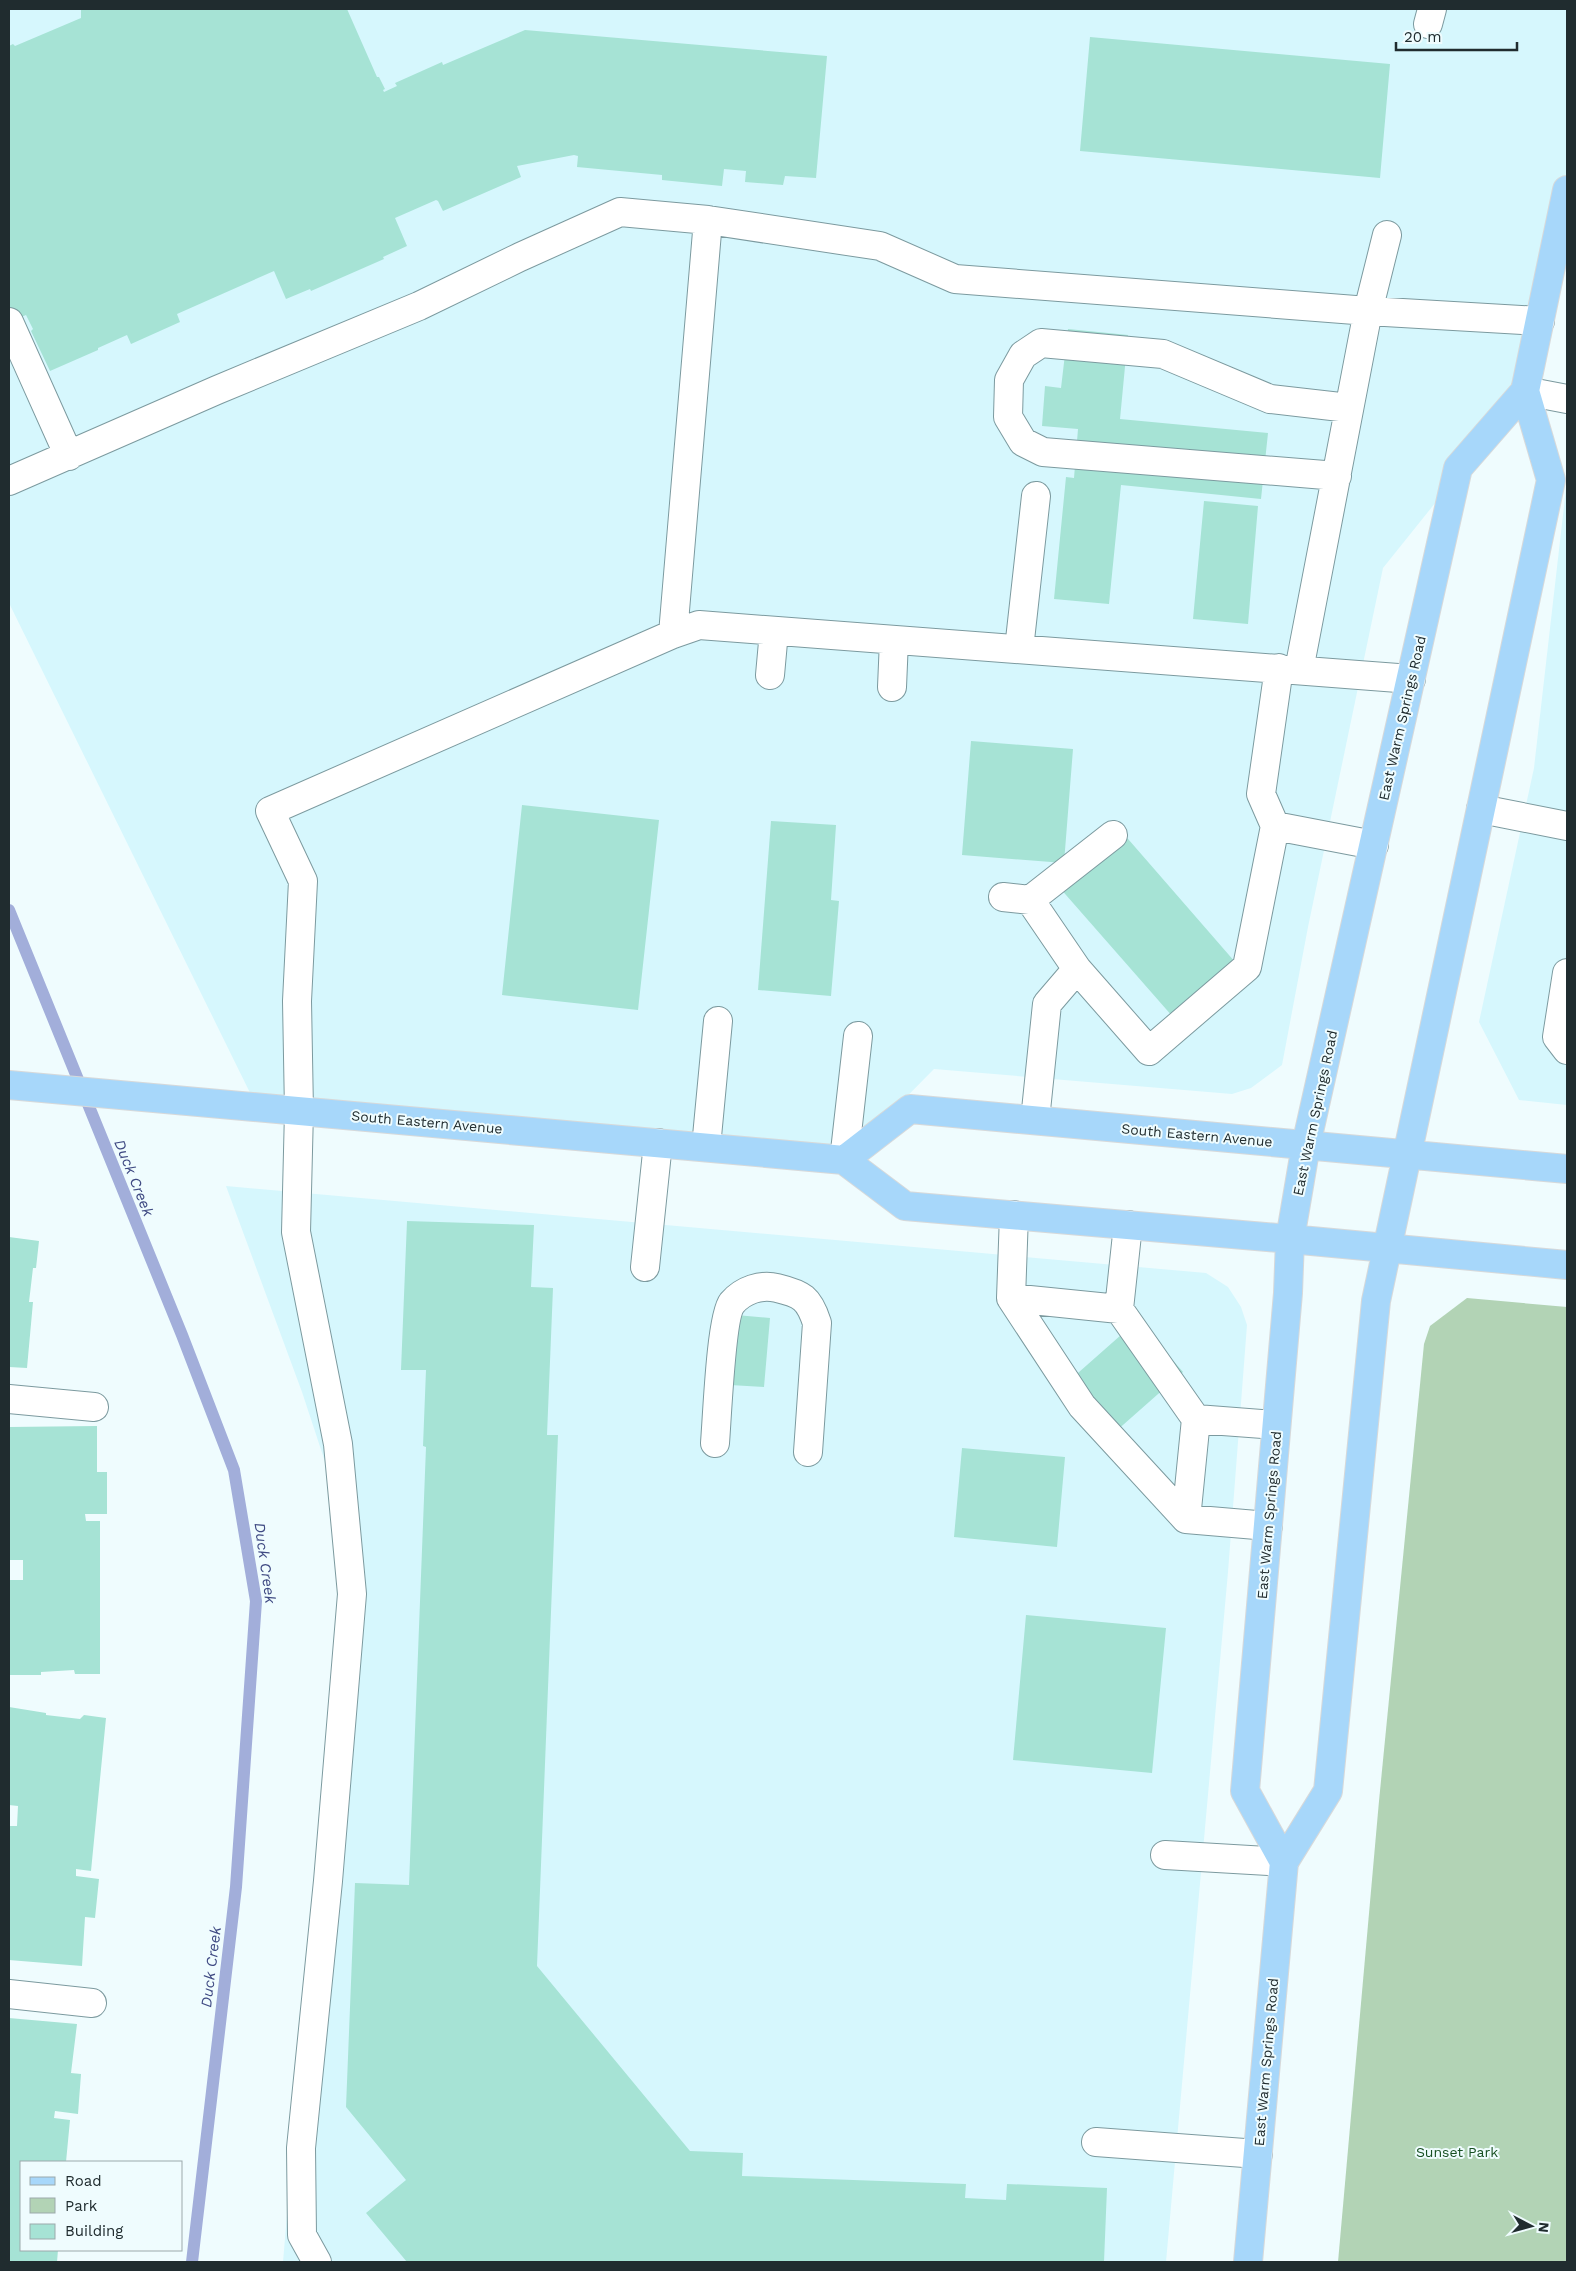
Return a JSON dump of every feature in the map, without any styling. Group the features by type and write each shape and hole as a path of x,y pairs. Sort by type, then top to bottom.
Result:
{"main road":[{"name":"East Warm Springs Road","path":"1248,2262 1284,1862 1328,1791 1376,1301 1409,1154 1551,480 1525,391 1567,190"},
{"name":"East Warm Springs Road","path":"1284,1862 1245,1791 1288,1293 1290,1238 1306,1145 1458,468 1525,391"},
{"name":"South Eastern Avenue","path":"9,1085 844,1160 910,1109 1567,1169"},
{"path":"844,1160 905,1206 1290,1238 1567,1265"}],"street":[{"path":"9,481 217,390 419,306 520,257 620,212 708,220 880,246 955,279 1368,311 1540,321"},
{"path":"673,634 708,220"},
{"path":"1030,900 1078,969 1149,1051 1247,967 1275,826 1261,794 1289,669 1337,476 1368,311 1387,235"},
{"path":"9,322 69,456"},
{"path":"1337,476 1042,452 1023,442 1008,417 1009,380 1023,355 1040,342 1163,354 1270,399 1349,408"},
{"path":"1525,391 1567,399"},
{"path":"1019,649 1036,496"},
{"path":"317,2262 302,2235 301,2148 328,1882 352,1594 338,1444 296,1232 299,1111 297,1001 303,881 270,811 673,634 699,625 1411,679"},
{"path":"770,675 774,630"},
{"path":"892,687 894,640"},
{"path":"1482,809 1567,826"},
{"path":"1275,826 1374,844"},
{"path":"1002,897 1030,900 1113,835"},
{"path":"1034,1120 1047,1004 1078,969"},
{"path":"1567,973 1557,1037 1567,1050"},
{"path":"706,1148 718,1021"},
{"path":"844,1160 858,1036"},
{"path":"645,1267 658,1144"},
{"path":"1014,1215 1011,1298 1082,1406 1186,1519 1268,1526"},
{"path":"1128,1225 1119,1309 1196,1418 1186,1519"},
{"path":"715,1443 725,1325 731,1304 746,1290 769,1286 797,1293 811,1305 817,1323 808,1452"},
{"path":"1011,1298 1119,1309"},
{"path":"9,1399 94,1407"},
{"path":"1196,1418 1276,1425"},
{"path":"1165,1855 1284,1862"},
{"path":"9,1994 92,2003"},
{"path":"1096,2142 1258,2154"}],"shaded area":[{"path":"9,9 1567,9 1567,190 1525,391 1383,568 1308,927 1282,1065 1251,1088 1232,1094 934,1069 844,1160 257,1107 9,603"},
{"path":"1567,480 1567,1105 1519,1100 1479,1022 1534,768"},
{"path":"226,1186 1206,1273 1228,1287 1241,1307 1247,1325 1228,1572 1166,2262 283,2262 341,1577 332,1483 302,1392"}],"green space":[{"name":"Sunset Park","path":"1467,1298 1567,1307 1567,2262 1338,2262 1379,1801 1424,1344 1430,1326"}],"building":[{"path":"81,9 347,9 377,77 379,77 385,89 383,90 384,92 397,86 395,83 442,62 443,65 525,30 827,56 816,178 785,176 783,185 745,182 746,171 724,169 722,186 662,180 662,175 577,167 578,156 574,155 517,166 521,177 443,211 436,200 395,218 407,246 383,257 384,259 311,291 310,289 286,299 274,271 177,314 180,322 131,344 127,335 50,371 31,331 33,329 26,315 9,322 9,46 13,44 15,46 81,18"},
{"path":"1090,37 1390,64 1380,178 1080,151"},
{"path":"1068,329 1128,335 1120,419 1268,433 1261,499 1121,485 1109,604 1054,599 1066,477 1074,478 1078,429 1042,426 1045,386 1061,388"},
{"path":"1204,501 1258,506 1248,624 1193,619"},
{"path":"971,741 1073,749 1064,863 962,855"},
{"path":"522,805 659,820 638,1010 502,995"},
{"path":"771,821 836,825 831,900 839,901 831,996 758,990"},
{"path":"1122,832 1242,970 1180,1025 1059,887"},
{"path":"407,1221 534,1225 531,1287 553,1288 547,1435 558,1435 537,1966 690,2151 743,2153 742,2176 966,2184 965,2198 1006,2200 1007,2184 1107,2188 1104,2262 407,2262 366,2213 406,2180 346,2107 355,1883 409,1885 426,1447 423,1446 426,1370 401,1370"},
{"path":"9,1237 39,1241 36,1268 33,1268 29,1302 33,1302 27,1368 9,1367"},
{"path":"736,1315 770,1318 764,1387 730,1385"},
{"path":"1138,1320 1183,1372 1115,1432 1070,1380"},
{"path":"97,1426 97,1472 107,1472 107,1514 85,1514 86,1521 100,1521 100,1674 75,1674 74,1670 41,1672 41,1675 9,1675 9,1580 23,1580 23,1560 9,1560 9,1427"},
{"path":"962,1448 1065,1457 1057,1547 954,1537"},
{"path":"1026,1615 1166,1628 1152,1773 1013,1760"},
{"path":"9,1707 46,1713 46,1715 80,1719 84,1715 106,1718 91,1871 76,1869 76,1876 99,1879 95,1918 85,1917 82,1966 9,1960 9,1826 17,1826 18,1806 9,1805"},
{"path":"9,2018 77,2024 71,2073 81,2074 78,2114 55,2111 54,2118 70,2120 66,2161 20,2161 20,2251 58,2251 57,2262 9,2262"}],"waterway":[{"name":"Duck Creek","path":"9,910 182,1335 234,1470 256,1601 236,1887 192,2262"}]}
